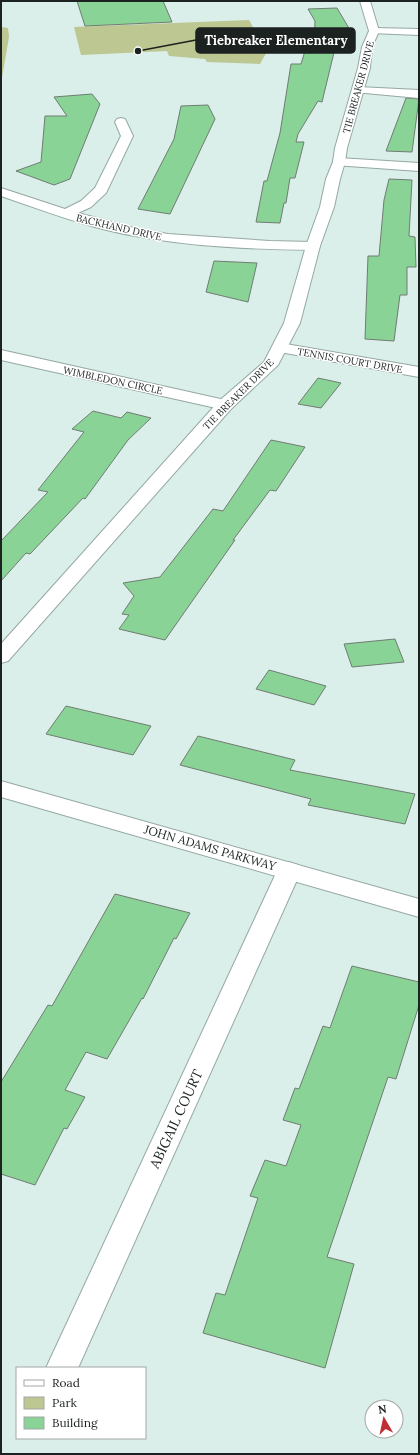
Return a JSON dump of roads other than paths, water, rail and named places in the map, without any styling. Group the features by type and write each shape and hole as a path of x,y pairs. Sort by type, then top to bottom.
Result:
{"street":[{"name":"TIE BREAKER DRIVE","path":"1,657 225,405 270,365 280,348 292,323 313,246 327,207 333,179 339,162 341,148 364,68 367,47 374,31 365,1"},
{"path":"374,31 419,32"},
{"path":"358,90 419,94"},
{"path":"66,214 86,204 101,190 127,136 121,122"},
{"path":"339,162 419,167"},
{"name":"BACKHAND DRIVE","path":"1,192 66,214 133,232 168,238 270,245 313,246"},
{"name":"TENNIS COURT DRIVE","path":"280,348 419,372"},
{"name":"WIMBLEDON CIRCLE","path":"1,355 225,405"},
{"name":"JOHN ADAMS PARKWAY","path":"1,789 419,908"},
{"name":"ABIGAIL COURT","path":"62,1367 289,871"}],"place":[{"name":"Tiebreaker Elementary","path":"138,51"}]}
